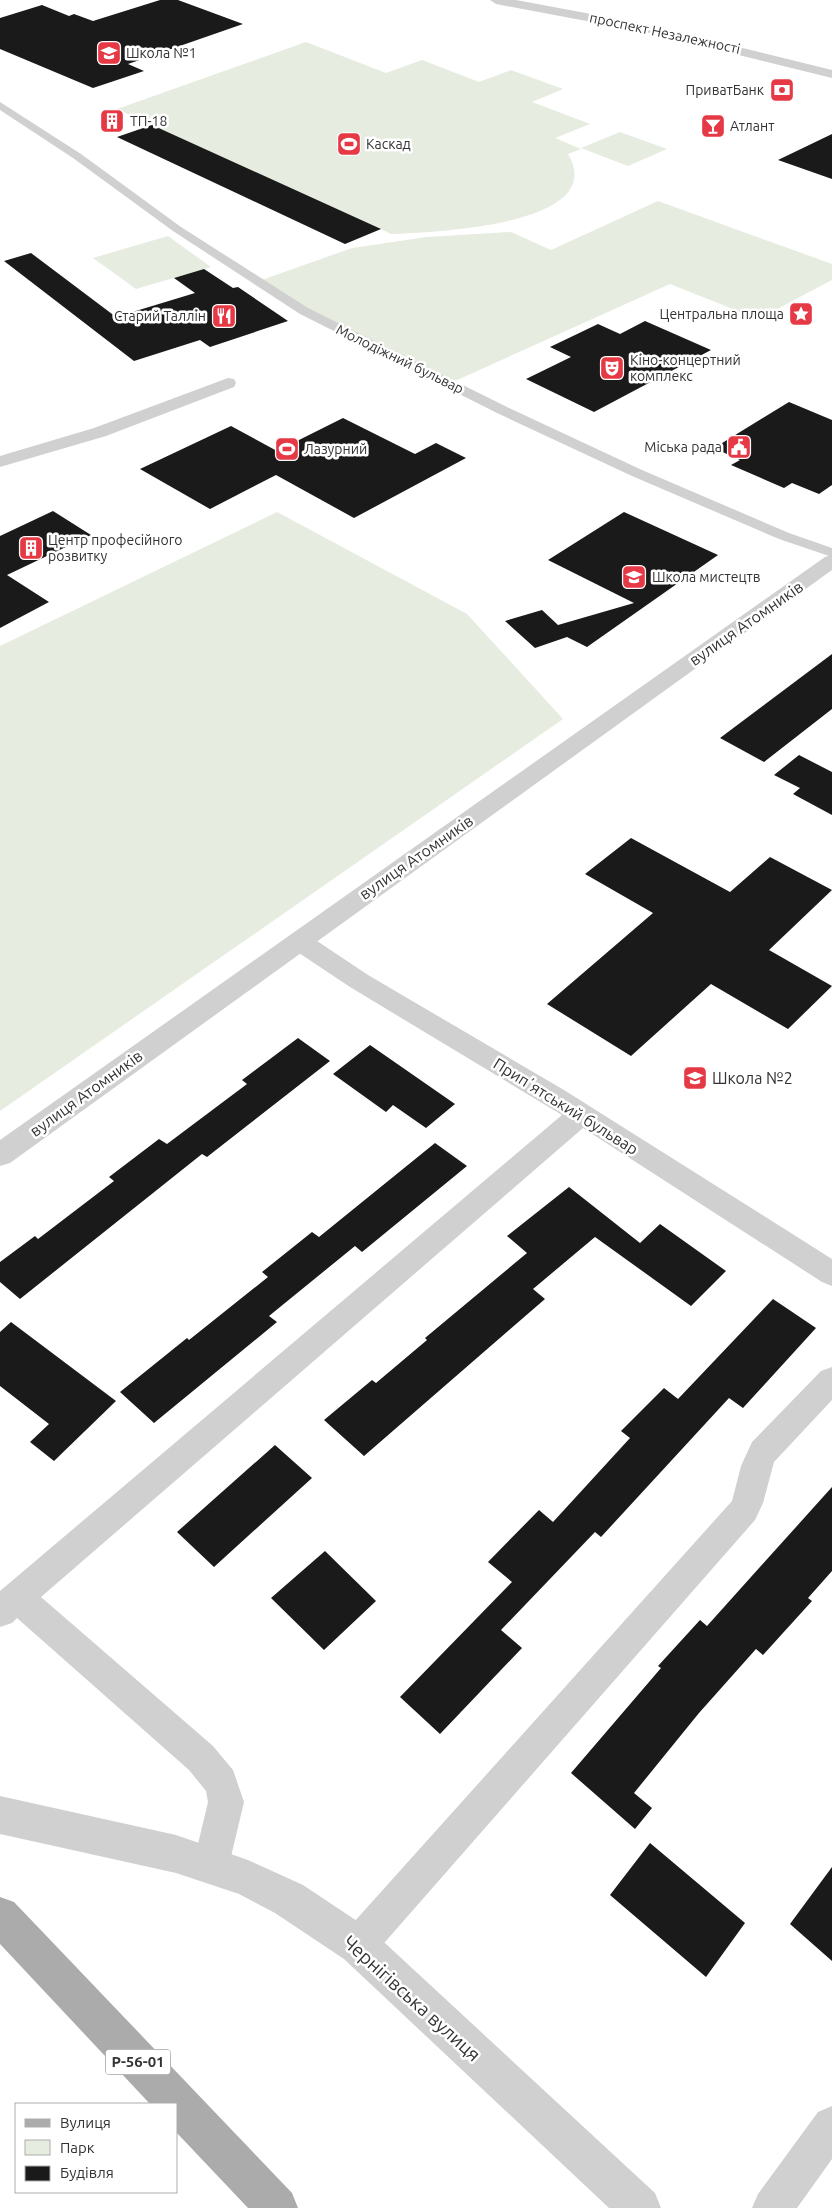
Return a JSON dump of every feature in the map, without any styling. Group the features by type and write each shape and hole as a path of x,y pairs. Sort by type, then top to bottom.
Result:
{"main road":[{"name":"Р-56-01","path":"0,1916 177,2103"},
{"name":"Р-56-01","path":"178,2104 276,2208"}],"street":[{"name":"проспект Незалежності","path":"496,0 568,12 670,33 832,74"},
{"path":"568,12 580,4"},
{"name":"Молодіжний бульвар","path":"0,105 77,156 177,229 304,311 463,391 628,469 784,536 832,554"},
{"path":"0,462 100,432 228,383"},
{"name":"вулиця Атомників","path":"0,1155 832,561"},
{"name":"Припʼятський бульвар","path":"299,941 359,980 581,1114 832,1274"},
{"path":"211,1865 226,1802 221,1782 201,1758 8,1605 581,1114"},
{"path":"358,1945 744,1510 752,1489 757,1460 832,1380"},
{"name":"Чернігівська вулиця","path":"0,1815 176,1854 211,1865 248,1879 289,1899 314,1914 358,1945 640,2208"},
{"path":"772,2208 832,2126"}],"green space":[{"name":"Каскад","path":"306,42 386,73 422,60 479,82 511,70 563,89 532,102 590,124 555,138 581,149 568,154 574,178 564,197 540,211 509,221 474,227 411,233 391,234 381,229 345,244 117,137 151,125 117,109"},
{"path":"620,132 667,149 628,166 581,148"},
{"path":"658,201 832,264 832,280 758,319 670,284 455,381 330,323 259,281 352,248 427,237 511,232 551,250"},
{"path":"168,236 211,267 136,289 93,258"},
{"path":"277,512 467,614 563,719 0,1111 0,646"}],"building":[{"path":"160,0 178,0 243,24 128,64 144,71 93,88 0,49 0,18 42,5 69,16 74,14 93,21"},
{"path":"152,125 381,229 345,244 117,137"},
{"path":"832,134 832,179 778,160"},
{"path":"31,253 116,317 195,293 174,278 204,269 233,288 238,287 288,321 210,347 200,340 134,361 4,261"},
{"name":"Кіно-концертний комплекс","path":"645,321 711,350 594,412 526,379 571,357 550,347 598,324 620,334"},
{"name":"Міська рада","path":"789,402 832,420 832,485 819,494 792,483 784,488 731,465 740,460 714,448"},
{"path":"343,418 415,454 436,443 466,458 354,518 276,475 210,509 140,469 231,426 277,451"},
{"name":"Центр професійного розвитку","path":"53,511 91,535 7,575 49,602 0,628 0,536"},
{"name":"Школа мистецтв","path":"624,512 718,555 587,647 567,637 535,648 505,621 542,610 558,625 634,603 548,560"},
{"path":"832,654 832,709 764,762 720,738"},
{"path":"799,755 832,772 832,815 793,794 800,788 774,775"},
{"path":"631,838 730,892 770,857 832,890 769,950 832,986 788,1029 711,984 631,1056 547,1004 653,913 585,874"},
{"path":"298,1038 330,1061 207,1157 202,1154 20,1299 0,1282 0,1262 35,1236 38,1239 114,1181 109,1177 159,1139 167,1144 247,1084 242,1080"},
{"path":"370,1045 455,1104 426,1128 393,1105 386,1112 333,1074"},
{"path":"435,1143 467,1166 362,1252 355,1246 269,1316 277,1322 154,1423 120,1392 187,1338 189,1340 268,1277 262,1272 312,1232 319,1237"},
{"path":"569,1187 640,1243 660,1224 726,1271 691,1306 595,1237 533,1289 545,1299 364,1456 324,1420 372,1380 376,1383 427,1340 425,1338 527,1253 507,1236"},
{"path":"773,1299 816,1328 743,1408 729,1398 601,1537 595,1532 501,1630 522,1648 440,1734 400,1697 512,1582 488,1562 539,1510 553,1522 630,1438 621,1431 664,1388 678,1399"},
{"path":"11,1322 116,1401 54,1461 30,1442 49,1424 0,1386 0,1332"},
{"path":"275,1445 312,1478 214,1567 177,1532"},
{"path":"832,1487 832,1571 808,1598 812,1601 763,1655 756,1649 699,1713 634,1793 652,1808 635,1829 571,1773 661,1668 658,1666 700,1620 707,1626"},
{"path":"325,1551 376,1601 324,1650 271,1598"},
{"path":"650,1843 745,1923 706,1977 610,1895"},
{"path":"832,1867 832,1961 790,1924"}],"place":[{"name":"Школа №1","path":"109,53"},
{"name":"ПриватБанк","path":"782,90"},
{"name":"ТП-18","path":"112,121"},
{"name":"Атлант","path":"713,126"},
{"name":"Каскад","path":"349,144"},
{"name":"Центральна площа","path":"801,314"},
{"name":"Старий Таллін","path":"224,316"},
{"name":"Кіно-концертний комплекс","path":"612,368"},
{"name":"Міська рада","path":"739,447"},
{"name":"Лазурний","path":"287,449"},
{"name":"Центр професійного розвитку","path":"31,548"},
{"name":"Школа мистецтв","path":"634,577"},
{"name":"Школа №2","path":"695,1078"}]}
